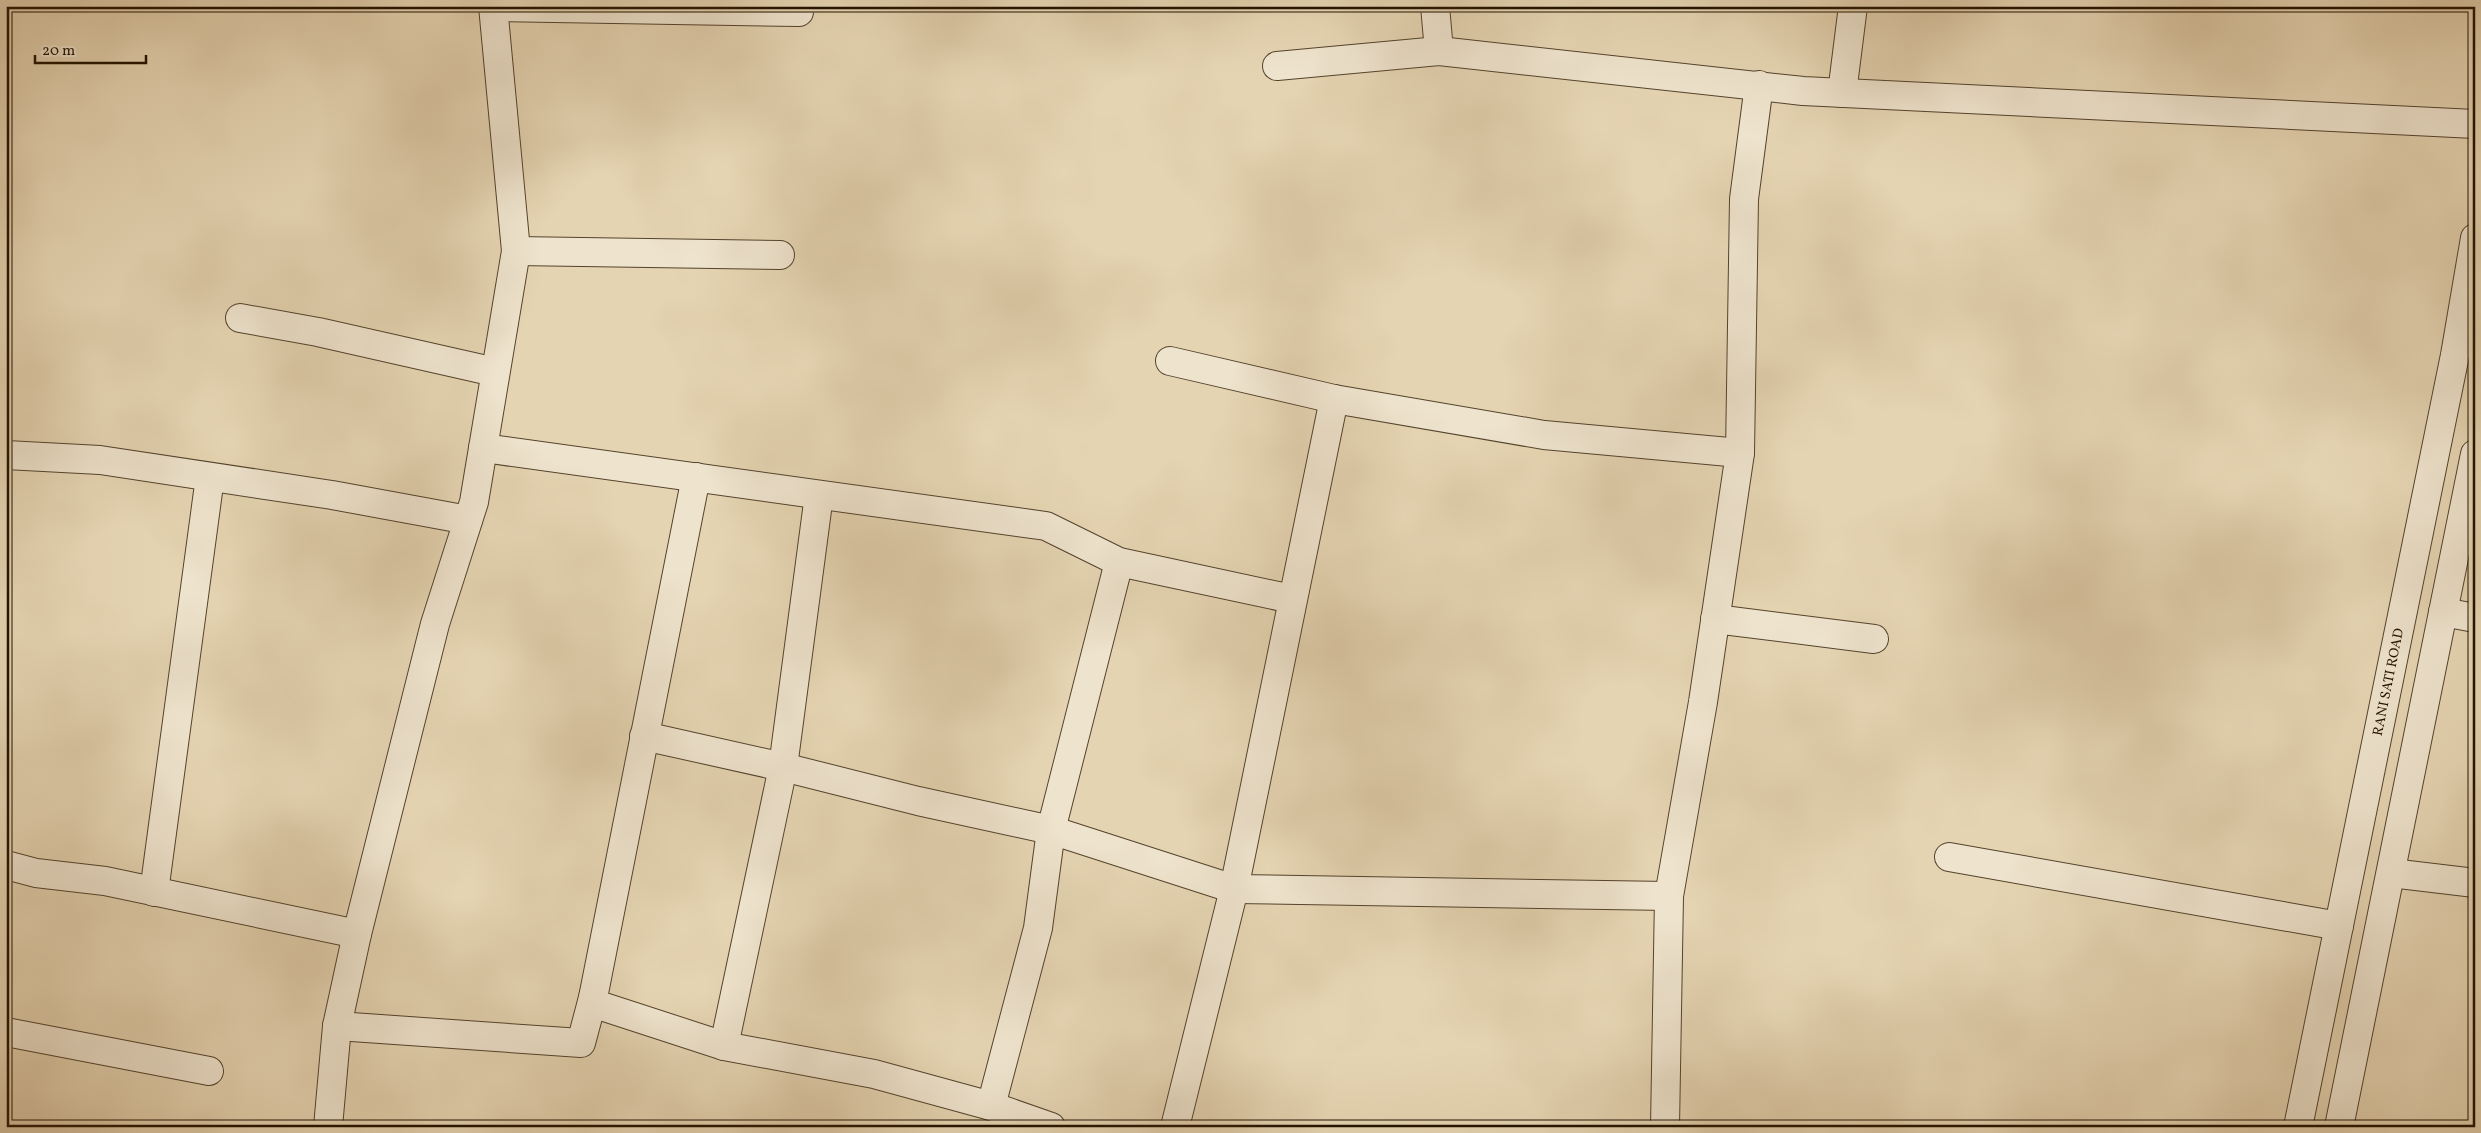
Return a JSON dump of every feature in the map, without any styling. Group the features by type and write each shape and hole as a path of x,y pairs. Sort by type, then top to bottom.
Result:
{"street":[{"path":"1435,6 1439,51"},
{"path":"1842,93 1853,6"},
{"path":"328,1127 337,1026 356,934 435,624 474,502 516,252 493,7 798,12"},
{"path":"1277,66 1439,51 1842,93 2475,124"},
{"path":"1665,1127 1669,896 1716,619 1740,453 1744,199 1759,85"},
{"name":"RANI SATI ROAD","path":"2298,1127 2339,926 2465,357 2475,238"},
{"path":"516,252 780,255"},
{"path":"240,318 318,332 495,372"},
{"path":"1170,361 1334,399 1544,435 1740,453"},
{"path":"1175,1127 1234,890 1334,399"},
{"path":"483,448 696,477 818,496 1046,526 1119,562 1292,599"},
{"path":"2339,1127 2475,454"},
{"path":"6,455 100,460 468,520"},
{"path":"154,892 210,477"},
{"path":"696,477 592,1003 724,1046 874,1074 991,1106 1051,1127"},
{"path":"724,1046 783,767 818,496"},
{"path":"991,1106 1038,928 1051,830 1119,562"},
{"path":"2443,612 2475,618"},
{"path":"1716,619 1874,639"},
{"path":"644,736 783,767 918,801 1051,830 1234,890 1669,896"},
{"path":"1949,857 2339,926"},
{"path":"6,865 36,873 105,881 356,934"},
{"path":"2391,873 2475,883"},
{"path":"337,1026 581,1043 594,994"},
{"path":"6,1032 209,1071"}]}
